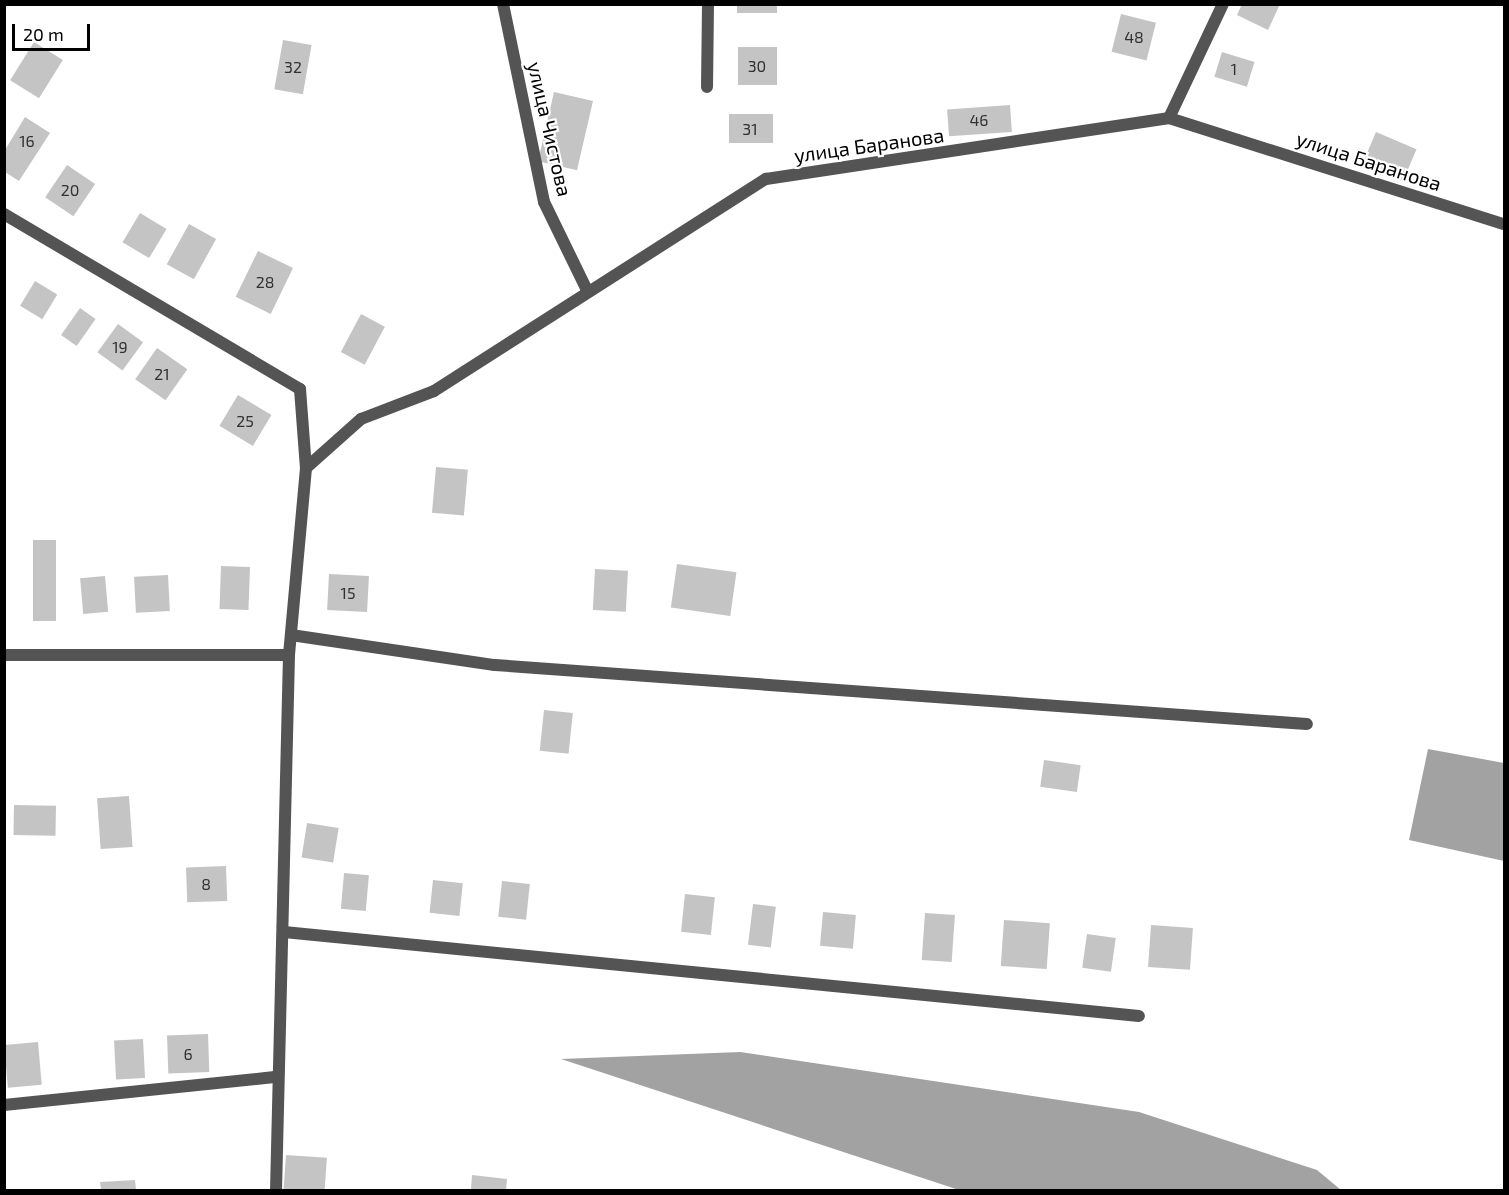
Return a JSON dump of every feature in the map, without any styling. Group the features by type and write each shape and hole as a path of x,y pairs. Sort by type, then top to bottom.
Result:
{"street":[{"name":"улица Чистова","path":"503,4 544,202 587,290"},
{"path":"707,87 708,4"},
{"path":"1169,118 1223,4"},
{"name":"улица Баранова","path":"306,468 340,432 434,391 587,290 766,179 1169,118 1504,224"},
{"path":"4,214 300,389 306,468 289,656 284,932 275,1077 276,1191"},
{"path":"291,635 507,666 1307,724"},
{"path":"4,656 289,656"},
{"path":"284,932 1139,1016"},
{"path":"4,1105 275,1077"}],"shaded area":[{"path":"1428,749 1504,763 1504,861 1409,840"},
{"path":"740,1052 1139,1112 1317,1170 1341,1190 959,1190 561,1059"}],"building":[{"path":"737,4 777,4 777,13 737,13"},
{"path":"1242,4 1280,4 1268,30 1237,15"},
{"path":"1121,14 1156,23 1146,61 1112,52"},
{"path":"283,40 312,45 303,94 274,89"},
{"path":"34,42 63,60 39,98 10,80"},
{"path":"738,47 777,47 777,85 738,85"},
{"path":"1222,52 1255,62 1247,87 1214,77"},
{"path":"554,92 593,101 577,170 538,161"},
{"path":"1010,105 1012,132 949,136 947,109"},
{"path":"729,114 773,114 773,143 729,143"},
{"path":"25,117 50,133 19,181 5,172 5,150"},
{"path":"1376,132 1417,149 1403,181 1362,164"},
{"path":"67,165 95,184 73,216 45,197"},
{"path":"140,213 167,229 149,258 122,242"},
{"path":"189,224 216,239 194,279 167,264"},
{"path":"258,251 293,268 271,314 236,297"},
{"path":"35,281 57,294 42,319 20,306"},
{"path":"80,308 96,319 77,346 61,335"},
{"path":"361,314 385,327 365,365 341,352"},
{"path":"118,324 143,342 123,371 97,352"},
{"path":"157,348 187,369 166,400 135,379"},
{"path":"238,395 271,415 253,446 219,426"},
{"path":"436,467 468,470 464,516 432,513"},
{"path":"33,540 56,540 56,621 33,621"},
{"path":"677,564 736,572 730,616 671,608"},
{"path":"221,566 250,567 248,610 219,609"},
{"path":"595,569 628,571 626,612 593,610"},
{"path":"329,574 369,576 367,612 327,610"},
{"path":"168,575 170,611 136,613 134,577"},
{"path":"105,576 108,612 83,614 80,578"},
{"path":"544,710 573,713 569,754 540,751"},
{"path":"1044,760 1081,765 1077,792 1040,787"},
{"path":"129,796 133,847 101,849 97,798"},
{"path":"14,805 56,806 55,836 13,835"},
{"path":"307,823 339,828 333,863 302,858"},
{"path":"226,866 227,901 187,902 186,867"},
{"path":"344,873 369,875 366,911 341,909"},
{"path":"433,880 463,883 459,916 430,913"},
{"path":"502,881 530,884 526,920 498,917"},
{"path":"685,894 715,897 711,935 681,932"},
{"path":"753,904 776,907 771,947 748,945"},
{"path":"823,912 856,915 853,949 820,946"},
{"path":"925,913 955,915 952,962 922,960"},
{"path":"1004,920 1050,923 1047,969 1001,966"},
{"path":"1151,925 1193,928 1190,970 1148,967"},
{"path":"1087,934 1116,938 1111,972 1082,968"},
{"path":"208,1034 209,1072 168,1073 167,1035"},
{"path":"143,1039 145,1078 116,1079 114,1041"},
{"path":"38,1042 42,1085 8,1088 4,1045"},
{"path":"286,1155 327,1158 325,1190 284,1190"},
{"path":"472,1175 507,1179 506,1190 471,1190"},
{"path":"135,1180 136,1190 101,1190 100,1182"}]}
